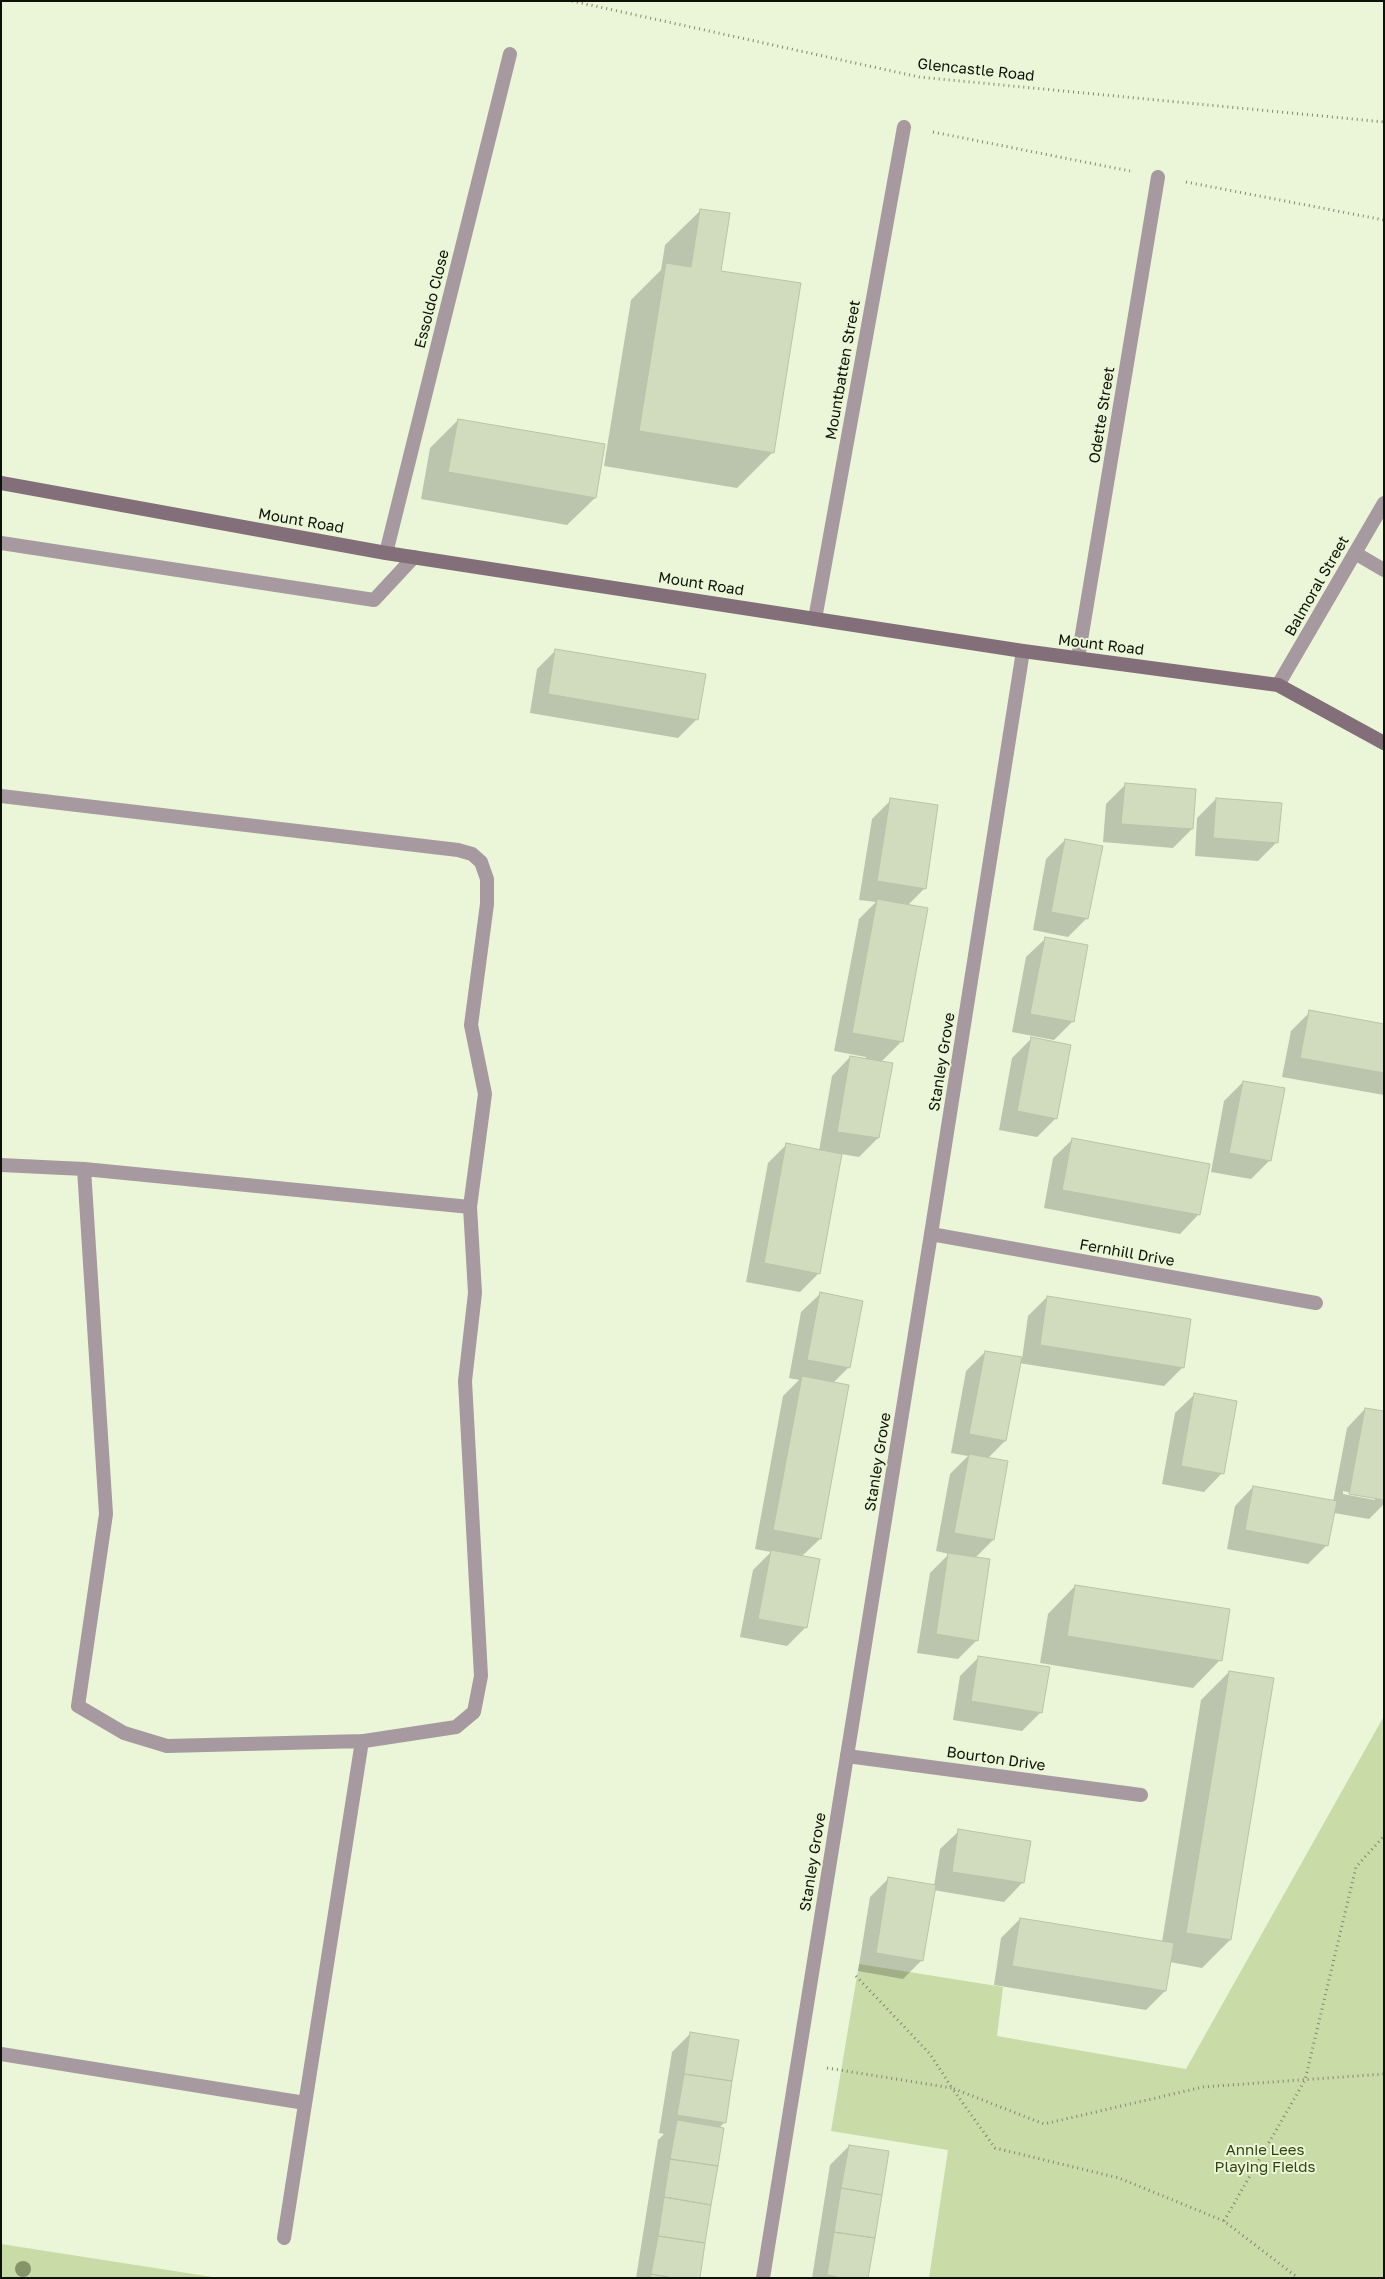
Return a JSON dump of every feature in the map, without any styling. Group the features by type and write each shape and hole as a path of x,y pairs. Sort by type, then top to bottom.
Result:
{"main road":[{"name":"Mount Road","path":"1,483 386,553 1022,651 1278,685 1384,743"}],"street":[{"name":"Essoldo Close","path":"386,553 510,54"},
{"name":"Mountbatten Street","path":"815,619 904,127"},
{"name":"Odette Street","path":"1078,658 1158,177"},
{"name":"Balmoral Street","path":"1278,685 1384,503"},
{"path":"1,543 374,600 414,557"},
{"path":"1355,553 1384,570"},
{"name":"Stanley Grove","path":"763,2278 932,1234 1022,651"},
{"path":"1,796 458,850 472,854 481,862 488,879 471,1025 485,1094 470,1207 476,1293 465,1381 481,1676 474,1712 456,1727 362,1741 167,1746 124,1733 78,1706 106,1514 84,1169"},
{"path":"1,1165 84,1169 470,1207"},
{"name":"Fernhill Drive","path":"932,1234 1316,1304"},
{"path":"284,2238 362,1741"},
{"name":"Bourton Drive","path":"847,1756 1141,1795"},
{"path":"1,2054 305,2103"}],"path":[{"name":"Glencastle Road","path":"572,1 919,77 1384,122"},
{"path":"1224,2221 1304,2080 1356,1867 1384,1836"},
{"path":"856,1976 930,2054 952,2088 996,2148 1119,2178 1224,2221 1298,2278"},
{"path":"797,2064 952,2088 1044,2124 1203,2087 1384,2074"}],"green space":[{"name":"Annie Lees Playing Fields","path":"1384,1716 1384,2278 929,2278 948,2150 831,2131 859,1964 1003,1987 997,2036 1186,2069"},
{"path":"1,2244 219,2278 1,2278"}],"building":[{"path":"700,209 730,213 721,271 801,283 774,453 639,431 666,263 691,267"},
{"path":"458,419 605,444 596,498 448,472"},
{"path":"555,649 706,674 698,720 548,694"},
{"path":"1125,783 1196,789 1193,829 1121,824"},
{"path":"890,798 938,805 926,889 877,881"},
{"path":"1216,798 1282,803 1278,843 1213,838"},
{"path":"1065,839 1103,846 1088,919 1051,912"},
{"path":"877,899 928,908 903,1042 852,1033"},
{"path":"1045,937 1088,945 1074,1022 1030,1014"},
{"path":"1309,1010 1384,1024 1384,1073 1300,1058"},
{"path":"1031,1037 1071,1045 1057,1119 1017,1111"},
{"path":"850,1056 893,1063 879,1138 837,1132"},
{"path":"1243,1081 1285,1088 1271,1161 1229,1153"},
{"path":"1072,1138 1210,1164 1200,1215 1062,1190"},
{"path":"786,1143 842,1154 820,1274 764,1263"},
{"path":"820,1292 863,1301 850,1368 807,1360"},
{"path":"1047,1296 1191,1319 1184,1368 1040,1345"},
{"path":"985,1351 1022,1357 1006,1441 969,1434"},
{"path":"802,1376 849,1385 821,1539 773,1530"},
{"path":"1194,1393 1237,1401 1224,1474 1181,1466"},
{"path":"1365,1408 1384,1411 1384,1500 1349,1494"},
{"path":"969,1454 1008,1461 994,1540 954,1533"},
{"path":"1253,1486 1337,1501 1328,1546 1245,1530"},
{"path":"771,1550 820,1559 807,1628 758,1619"},
{"path":"948,1553 990,1559 978,1641 936,1634"},
{"path":"1075,1585 1230,1609 1222,1661 1067,1636"},
{"path":"978,1656 1050,1667 1042,1713 971,1701"},
{"path":"1229,1671 1274,1678 1231,1940 1186,1933"},
{"path":"958,1829 1031,1841 1024,1883 952,1872"},
{"path":"888,1877 936,1885 923,1961 876,1953"},
{"path":"1020,1918 1174,1943 1166,1991 1012,1966"},
{"path":"690,2032 739,2040 732,2081 684,2074"},
{"path":"684,2074 732,2081 726,2123 677,2115"},
{"path":"677,2120 724,2128 718,2166 670,2159"},
{"path":"849,2145 889,2151 882,2195 841,2188"},
{"path":"670,2159 718,2166 711,2205 664,2197"},
{"path":"841,2188 882,2195 875,2238 834,2232"},
{"path":"664,2197 711,2205 705,2243 658,2236"},
{"path":"834,2232 875,2238 868,2278 842,2278 827,2275"},
{"path":"658,2236 705,2243 700,2278 673,2278 651,2274"},
{"path":"651,2274 673,2278 651,2278"}]}
